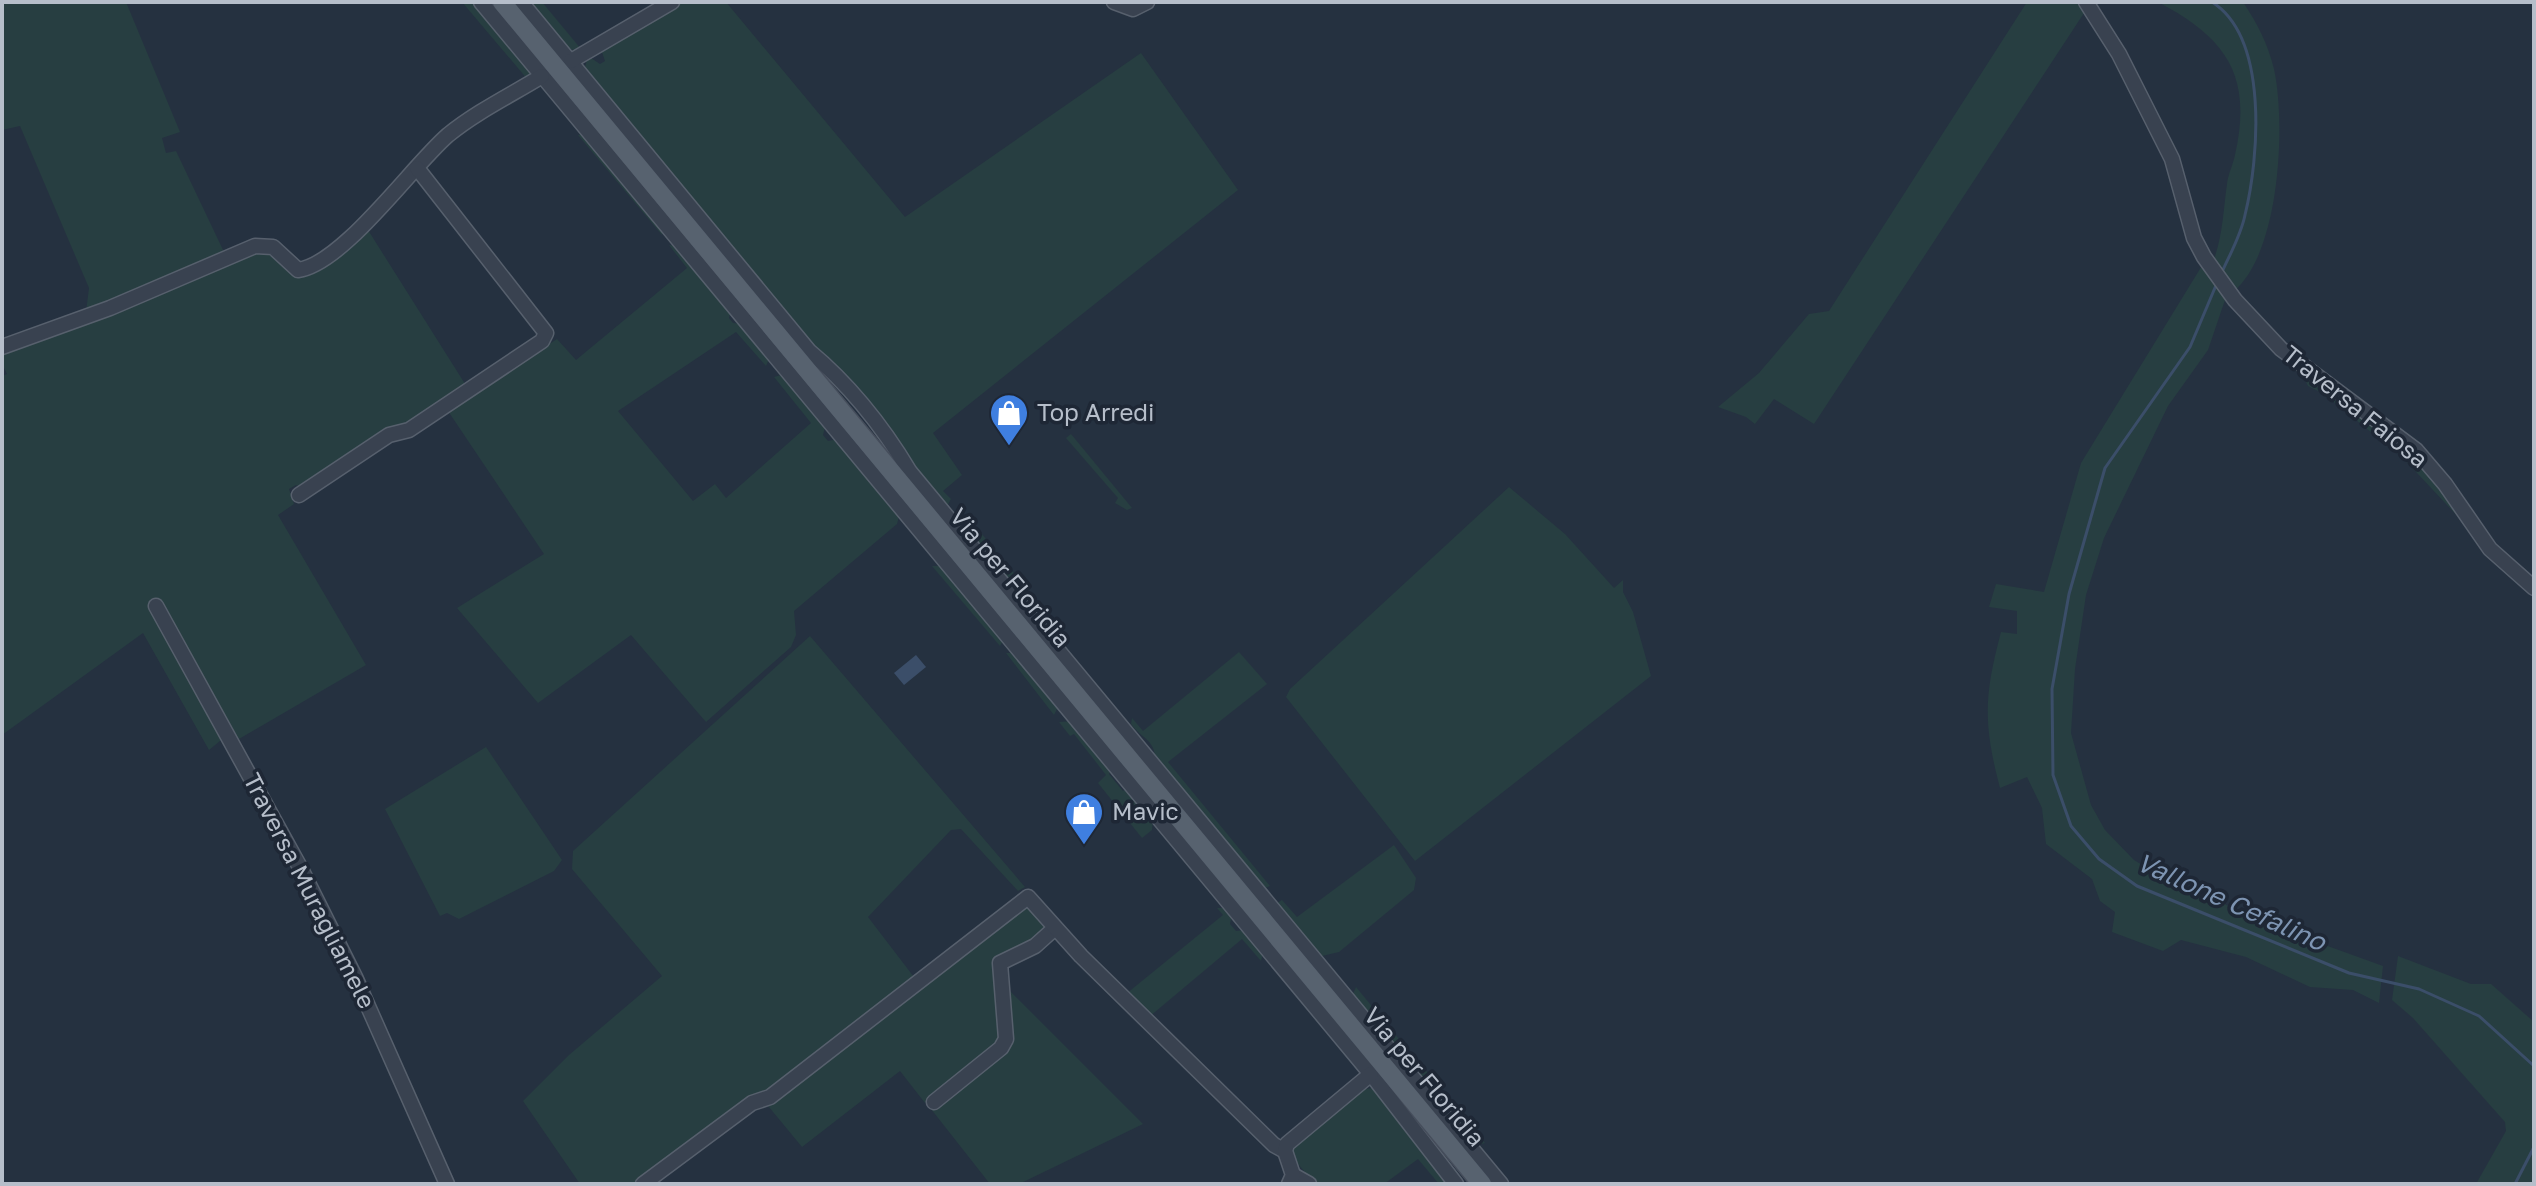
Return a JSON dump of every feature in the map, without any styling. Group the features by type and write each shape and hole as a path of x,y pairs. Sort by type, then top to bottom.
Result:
{"main road":[{"name":"Via per Floridia","path":"502,2 1482,1184"}],"street":[{"path":"481,2 1371,1074 1456,1184"},
{"path":"521,2 809,351 834,372 890,439 910,472 1501,1184"},
{"path":"571,61 672,2"},
{"path":"1114,2 1133,9 1147,2"},
{"name":"Traversa Faiosa","path":"2086,2 2119,54 2172,159 2194,238 2233,297 2281,349 2416,450 2445,484 2490,549 2534,588"},
{"path":"2,347 110,308 255,246 273,247 298,270 312,266 364,226 458,127 542,76"},
{"path":"299,495 389,435 409,430 542,341 546,333 417,168"},
{"name":"Traversa Muragliamele","path":"156,606 232,737 351,970 447,1184"},
{"path":"643,1184 752,1103 770,1097 1028,897 1055,928 1274,1145 1285,1151"},
{"path":"934,1102 1001,1048 1006,1039 1000,963 1035,946 1055,928"},
{"path":"1309,1184 1291,1179 1285,1151 1292,1138 1371,1074"}],"green space":[{"path":"2,2 126,2 180,132 162,138 166,153 176,151 224,252 86,312 89,288 20,126 2,130"},
{"path":"462,2 475,2 531,69 528,80"},
{"path":"528,2 542,2 581,49 568,50"},
{"path":"681,2 726,2 905,217 1141,53 1238,190 933,433 962,475 943,491 951,499 946,508 585,67 588,56 600,64 605,61 601,49"},
{"path":"2027,2 2080,2 2086,10 1814,424 1774,399 1755,424 1746,417 1718,407 1759,373 1809,314 1829,311"},
{"path":"2158,2 2243,2 2262,34 2274,69 2279,121 2276,186 2262,247 2250,272 2235,290 2213,262 2240,127 2236,81 2229,62 2217,45 2182,16"},
{"path":"585,134 664,229 662,235 578,135"},
{"path":"368,230 467,387 303,488 296,485 289,489 294,504 278,515 366,665 239,739 157,599 151,602 226,736 209,750 143,633 2,735 2,376 7,374 2,364 2,350 263,248 291,270"},
{"path":"669,245 678,246 731,310 729,318 733,323 743,324 770,357 766,366 736,332 618,411 693,501 715,484 726,498 811,423 774,377 785,374 826,423 823,435 828,441 838,439 900,513 897,524 794,611 796,635 791,647 706,722 631,635 538,703 457,608 544,554 448,411 557,339 576,360 687,268"},
{"path":"2203,264 2226,297 2208,350 2168,406 2104,538 2086,595 2075,669 2071,733 2091,805 2105,830 2134,860 2165,879 2300,936 2383,966 2379,1003 2353,990 2310,987 2246,957 2181,940 2163,951 2112,932 2115,912 2100,901 2092,879 2046,844 2042,808 2027,777 2000,788 1994,765 1988,727 1991,674 2001,632 2017,634 2017,611 1989,607 1996,584 2044,592 2081,463"},
{"path":"2262,340 2410,452 2435,480 2462,521 2403,458 2324,394 2308,386 2304,378"},
{"path":"1071,434 1132,508 1127,510 1115,503 1118,498 1066,438"},
{"path":"1509,487 1565,534 1614,588 1623,580 1623,592 1633,612 1651,676 1415,861 1286,697 1290,689"},
{"path":"968,517 1017,577 1006,579 963,526"},
{"path":"932,566 944,566 1004,639 1000,646"},
{"path":"810,636 1025,887 1018,891 961,829 951,830 868,917 917,981 768,1095 635,1184 580,1184 523,1101 569,1055 662,976 572,869 573,851"},
{"path":"1239,652 1267,684 1168,762 1270,886 1265,888 1155,758 1150,743 1131,724 1132,718 1143,731"},
{"path":"1006,653 1016,653 1059,705 1054,715"},
{"path":"1073,721 1112,768 1109,774 1123,791 1128,787 1153,819 1152,830 1142,838 1098,783 1106,775 1074,734 1070,736 1059,722"},
{"path":"486,747 562,860 554,871 459,919 447,913 440,916 385,809"},
{"path":"1394,845 1416,878 1414,890 1339,952 1322,956 1277,903 1282,900 1297,917"},
{"path":"1027,900 1051,928 1034,943 1005,955 1004,1030 996,1048 925,1103 900,1071 802,1147 764,1101"},
{"path":"1217,908 1226,908 1232,915 1230,924 1236,931 1244,930 1263,953 1261,961 1242,939 1149,1017 1126,994 1223,915"},
{"path":"2398,956 2471,984 2491,984 2534,1022 2534,1184 2476,1184 2506,1131 2505,1122 2413,1018 2392,1000"},
{"path":"1006,987 1143,1124 1019,1184 990,1184 931,1109 1005,1049"},
{"path":"1356,987 1403,1044 1395,1044 1353,994"},
{"path":"1409,1050 1485,1143 1478,1145 1408,1060"},
{"path":"1377,1087 1450,1184 1439,1184 1418,1159 1384,1184 1315,1184 1293,1158 1291,1146 1355,1091"}],"water":[{"path":"916,655 926,667 904,685 894,673"}],"waterway":[{"name":"Vallone Cefalino","path":"2212,2 2230,19 2243,42 2255,101 2256,132 2250,191 2241,230 2222,272"},
{"name":"Vallone Cefalino","path":"2217,283 2190,347 2105,468 2069,594 2052,689 2053,775 2071,826 2099,859 2137,886 2349,973 2419,989 2479,1016 2534,1066"},
{"name":"Vallone Cefalino","path":"2515,1184 2534,1147"}],"place":[{"name":"Top Arredi","path":"1009,447"},
{"name":"Mavic","path":"1084,846"}]}
